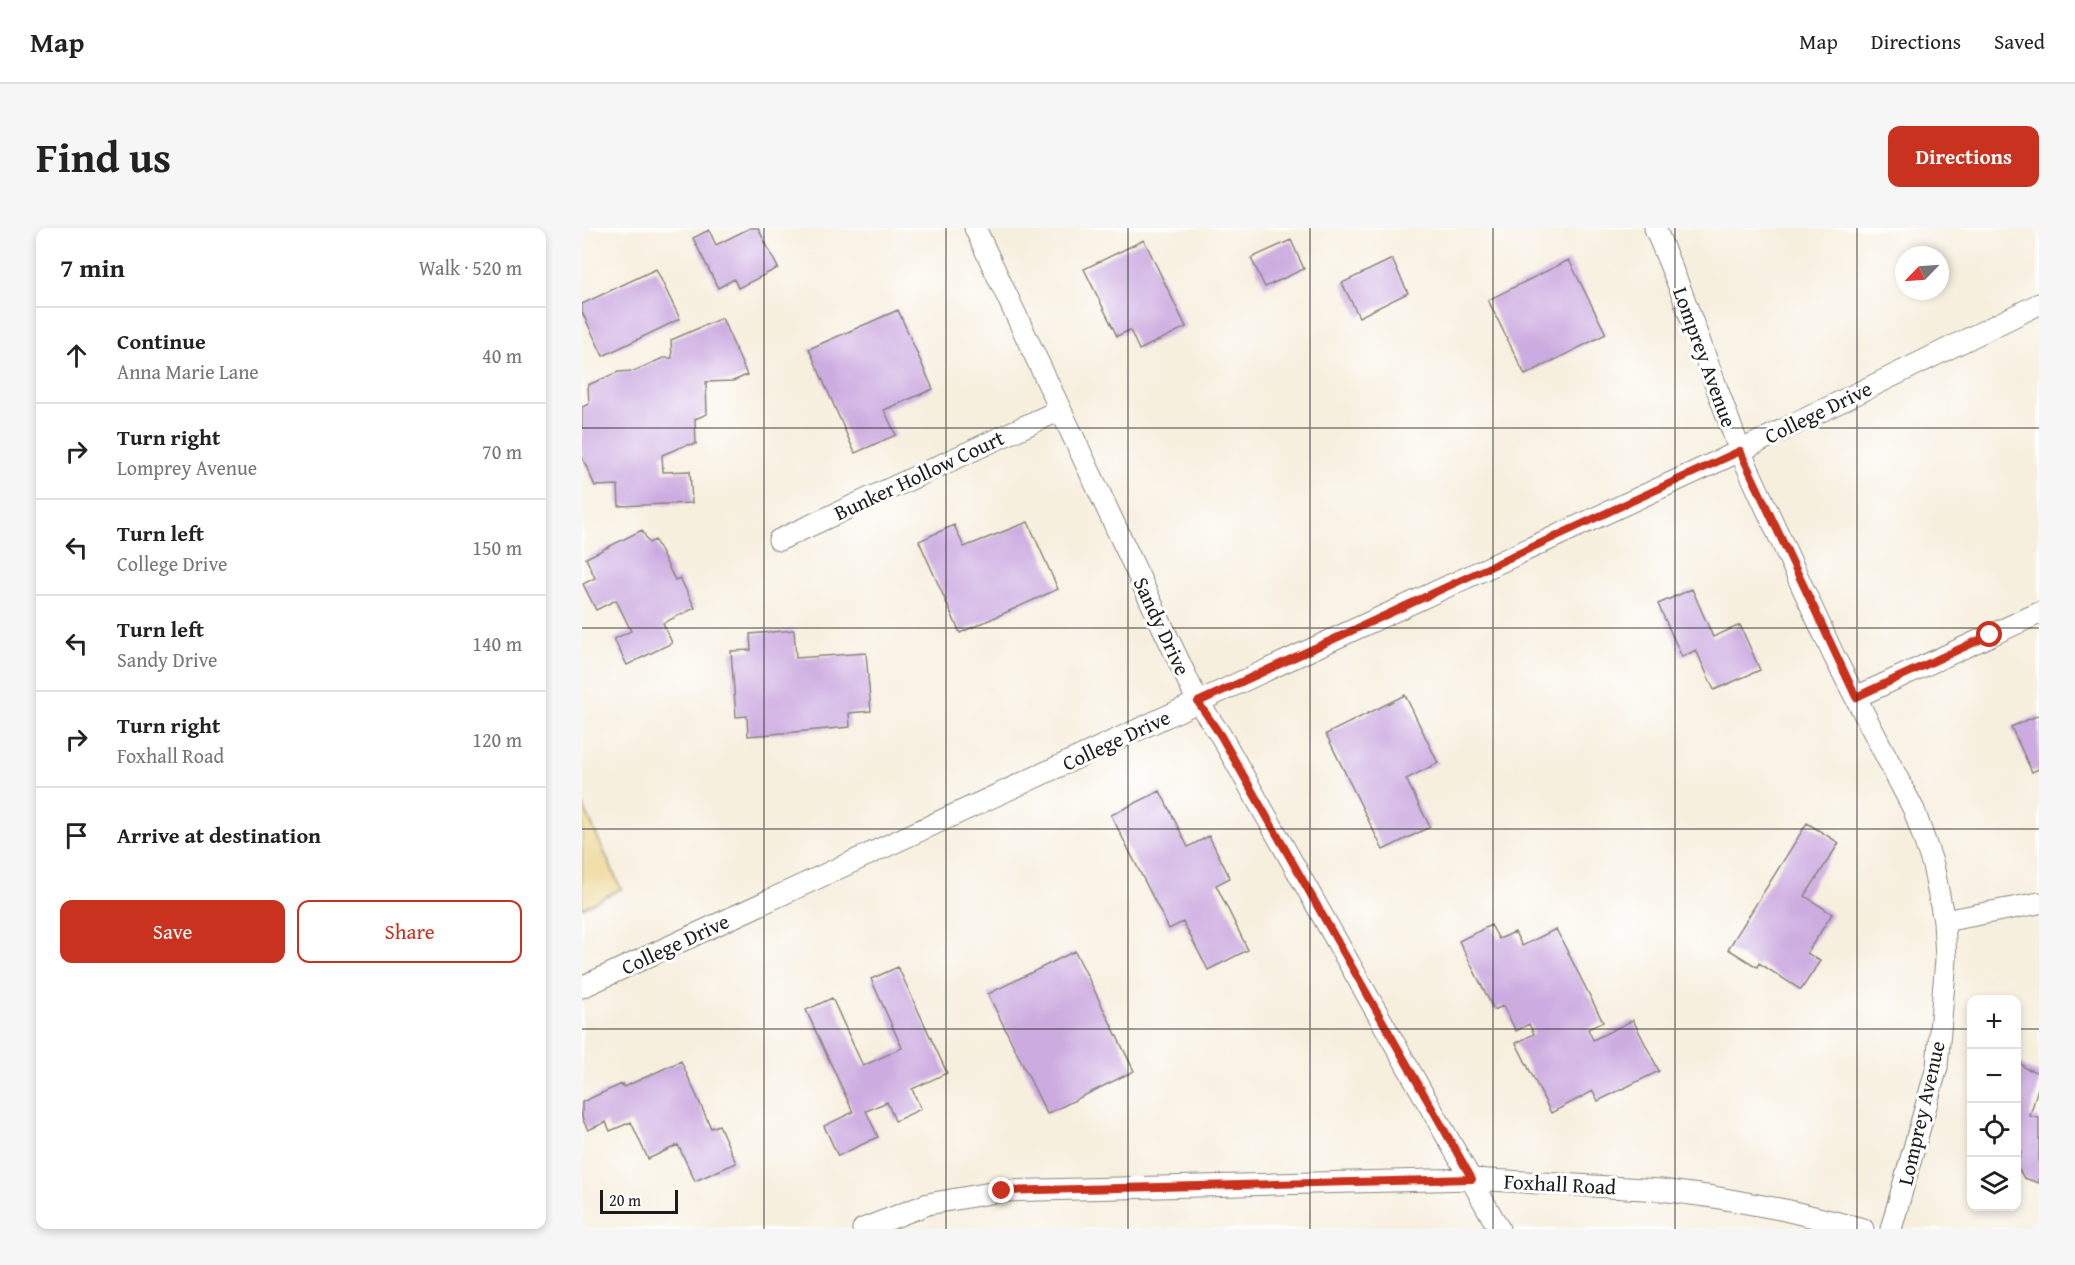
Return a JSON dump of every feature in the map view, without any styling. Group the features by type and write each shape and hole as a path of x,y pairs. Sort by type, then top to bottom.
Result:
{"street":[{"name":"Sandy Drive","path":"975,228 1198,702 1221,736 1499,1229"},
{"name":"Lomprey Avenue","path":"1655,228 1681,291 1740,451 1856,697 1914,810 1933,865 1944,921 1946,959 1937,1066 1892,1229"},
{"name":"College Drive","path":"582,987 1740,451 2039,304"},
{"name":"Bunker Hollow Court","path":"779,540 1060,410"},
{"path":"1856,697 2039,613"},
{"path":"1944,921 2039,903"},
{"name":"Foxhall Road","path":"869,1228 927,1204 1002,1191 1472,1179 1660,1190 1785,1210 1863,1229"}],"sand":[{"path":"582,803 621,889 582,908"}],"building":[{"path":"750,228 758,228 778,268 738,288 734,279 718,288 693,238 709,230 716,245"},
{"path":"1144,240 1186,327 1139,350 1130,330 1117,336 1084,269"},
{"path":"1291,240 1304,269 1265,287 1251,258"},
{"path":"1392,259 1408,293 1359,317 1342,283"},
{"path":"1569,260 1606,334 1525,375 1488,300"},
{"path":"656,269 680,319 603,356 582,312 582,304"},
{"path":"898,310 933,389 884,410 896,435 855,453 809,349"},
{"path":"722,318 747,375 733,381 706,382 707,414 695,419 696,444 686,445 662,455 663,472 690,471 692,503 619,506 618,485 595,486 582,457 582,407 589,404 588,385 618,372 634,371 663,358 672,358 671,340"},
{"path":"1028,522 1058,589 960,633 919,541 954,525 964,547"},
{"path":"642,530 649,543 655,540 675,580 680,578 695,608 663,623 672,643 627,665 614,639 631,631 616,600 596,610 583,584 595,578 586,558"},
{"path":"1692,589 1713,637 1740,625 1760,670 1714,690 1696,650 1682,657 1658,604"},
{"path":"794,630 796,658 866,653 871,711 849,713 850,727 748,736 747,716 736,717 731,651 751,650 750,634"},
{"path":"1405,695 1438,763 1406,779 1430,827 1383,850 1326,734"},
{"path":"2039,715 2039,769 2032,772 2011,727"},
{"path":"1160,791 1188,847 1209,836 1230,878 1216,885 1248,950 1208,970 1183,922 1169,929 1111,815"},
{"path":"1807,823 1839,843 1805,896 1832,914 1807,953 1820,961 1801,990 1759,963 1757,967 1728,949"},
{"path":"1491,925 1499,939 1515,932 1522,946 1556,929 1603,1022 1588,1029 1593,1040 1633,1020 1659,1071 1598,1101 1593,1091 1551,1113 1516,1043 1534,1034 1529,1024 1516,1031 1503,1006 1494,1010 1459,941"},
{"path":"1075,951 1134,1071 1047,1114 988,994"},
{"path":"898,967 947,1073 912,1089 921,1109 895,1121 887,1102 866,1111 878,1137 838,1156 824,1126 853,1112 806,1010 832,998 863,1066 902,1048 871,979"},
{"path":"681,1061 711,1128 719,1125 736,1163 695,1181 678,1145 648,1159 631,1122 610,1131 606,1122 588,1130 582,1118 582,1102 622,1084 624,1087"},
{"path":"2021,1064 2025,1068 2039,1073 2039,1084 2030,1116 2039,1118 2039,1183 2024,1178 2021,1173"}],"route":[{"path":"1002,1191 1472,1179 1221,736 1198,702 1740,451 1834,656 1856,697 1990,635"}]}
